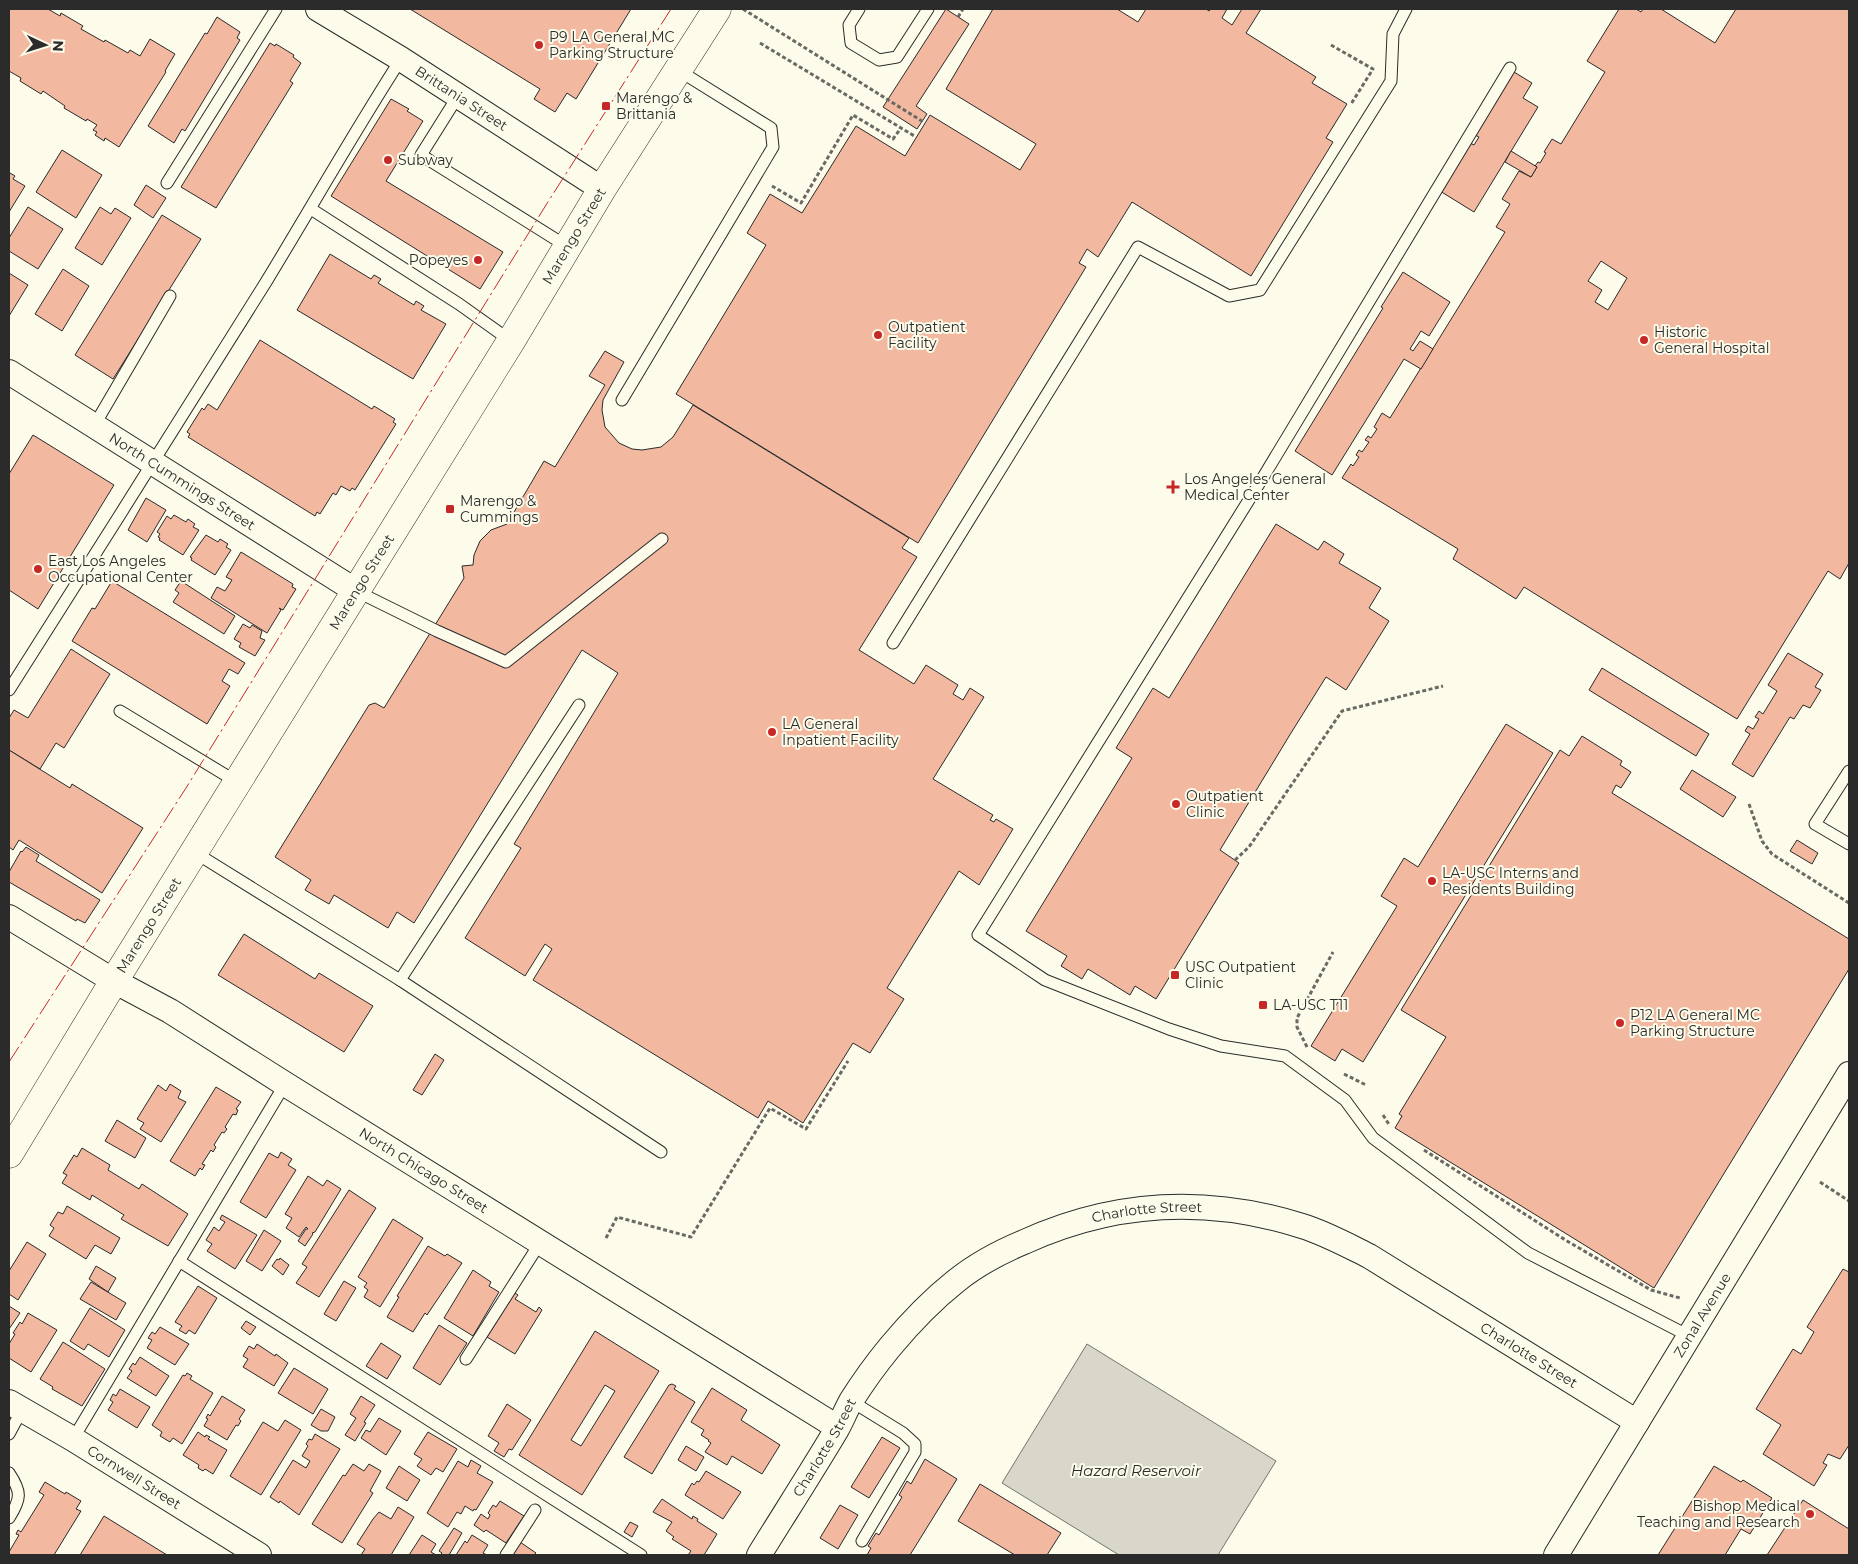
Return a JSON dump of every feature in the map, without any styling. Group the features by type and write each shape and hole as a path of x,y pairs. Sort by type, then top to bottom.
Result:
{"main road":[{"name":"Marengo Street","path":"9,1154 114,981 511,341 602,189 717,9"}],"street":[{"name":"Brittania Street","path":"318,9 400,59 602,189"},
{"name":"North Cummings Street","path":"9,372 356,591"},
{"name":"North Chicago Street","path":"9,917 114,981 170,1011 837,1427"},
{"name":"Zonal Avenue","path":"1556,1555 1849,1074"},
{"name":"Charlotte Street","path":"759,1555 851,1401 890,1347 924,1310 957,1280 998,1253 1048,1231 1096,1216 1140,1208 1184,1206 1230,1209 1304,1226 1337,1240 1369,1256 1637,1422"},
{"name":"Cornwell Street","path":"15,1406 73,1439 259,1555"}],"lane":[{"path":"167,183 276,9"},
{"path":"859,9 849,24 851,43 879,60 897,57 928,9"},
{"path":"893,643 1138,247 1229,296 1260,290 1391,81 1393,34 1406,9"},
{"path":"9,690 181,419 400,59"},
{"path":"1510,68 1262,479 978,935 1045,980 1151,1022 1221,1046 1284,1056 1345,1100 1373,1138 1528,1253 1689,1336"},
{"path":"622,400 773,148 771,128 678,70"},
{"path":"458,96 421,155 568,247"},
{"path":"311,208 511,341"},
{"path":"94,426 170,296"},
{"path":"356,591 437,631 506,662 662,539"},
{"path":"400,980 579,705"},
{"path":"120,711 237,782"},
{"path":"1849,770 1815,824 1849,844"},
{"path":"194,852 400,980 661,1152"},
{"path":"73,1439 285,1084"},
{"path":"466,1360 540,1243"},
{"path":"179,1261 641,1555"},
{"path":"851,1401 903,1434 915,1444 915,1452 862,1540"},
{"path":"9,1434 15,1406"},
{"path":"9,1473 17,1485 19,1496 9,1518"},
{"path":"506,1555 535,1510"}],"path":[{"path":"742,9 925,123"},
{"path":"958,17 963,9"},
{"path":"760,43 916,137"},
{"path":"1331,45 1373,69 1347,112"},
{"path":"770,185 801,203 853,115 893,139 901,128"},
{"path":"1235,860 1249,847 1342,711 1443,686"},
{"path":"1749,804 1762,841 1772,854 1849,903"},
{"path":"1311,1050 1304,1044 1296,1027 1297,1018 1333,952"},
{"path":"606,1238 617,1217 692,1237 770,1108 806,1129 848,1062"},
{"path":"1342,1073 1366,1085"},
{"path":"1383,1115 1392,1130"},
{"path":"1417,1146 1567,1241 1651,1290 1680,1298"},
{"path":"1820,1182 1849,1200"}],"water":[{"name":"Hazard Reservoir","path":"1087,1344 1276,1461 1218,1555 1119,1555 1002,1483"}],"building":[{"path":"9,9 48,9 60,16 61,13 83,26 81,29 128,53 130,50 140,56 150,39 175,54 166,72 119,147 105,138 104,141 95,135 97,132 93,130 97,125 64,108 65,106 43,91 41,94 20,81 21,78 9,71"},
{"name":"P9 LA General MC Parking Structure","path":"410,9 631,9 576,99 567,93 555,112 534,99 540,89"},
{"path":"946,9 969,24 916,106 927,114 917,129 883,107"},
{"name":"Outpatient Facility","path":"993,9 1117,9 1138,22 1146,9 1206,9 1209,11 1211,9 1227,9 1222,18 1232,25 1242,9 1261,9 1246,33 1316,77 1312,83 1347,104 1326,138 1333,142 1251,276 1132,202 1098,257 1087,249 1079,263 1086,267 918,543 676,394 766,245 747,233 770,194 802,213 856,126 905,156 930,115 1020,170 1036,144 946,89"},
{"name":"Historic General Hospital","path":"1619,9 1636,9 1641,12 1643,9 1661,9 1715,43 1736,9 1849,9 1849,563 1840,579 1828,571 1737,719 1524,587 1516,599 1453,559 1458,549 1342,478 1351,464 1353,466 1359,457 1356,455 1359,450 1362,452 1369,442 1365,440 1368,436 1371,438 1377,429 1374,427 1382,413 1390,418 1505,232 1496,227 1510,204 1502,199 1519,171 1531,177 1537,167 1535,166 1538,162 1540,163 1552,139 1561,144 1605,72 1587,61","holes":["1601,261 1627,278 1608,310 1595,302 1602,290 1588,281"]},
{"path":"217,17 240,32 237,38 240,40 185,131 182,129 174,143 148,126 205,33 207,34"},
{"path":"270,43 275,46 276,44 294,55 293,57 301,63 290,81 293,83 216,208 181,187"},
{"path":"1514,72 1532,83 1523,98 1538,107 1474,212 1440,191 1470,143 1474,145 1479,137 1475,135"},
{"path":"391,99 409,109 407,111 423,121 386,181 503,252 480,289 331,196"},
{"path":"62,150 102,175 76,218 36,192"},
{"path":"1511,151 1537,167 1531,177 1505,162"},
{"path":"10,173 15,176 13,179 25,186 9,212 9,176"},
{"path":"146,185 166,198 153,218 134,205"},
{"path":"28,207 63,229 38,269 9,251 9,238"},
{"path":"100,207 111,214 115,208 131,218 102,265 75,248"},
{"path":"162,215 201,239 113,379 75,355"},
{"path":"330,254 371,279 374,275 381,279 378,283 414,305 416,301 424,306 421,310 446,324 413,379 297,310"},
{"path":"63,269 89,286 62,331 35,314"},
{"path":"1403,272 1450,302 1429,336 1421,331 1410,349 1413,351 1420,341 1433,349 1421,369 1404,359 1332,475 1295,451"},
{"path":"9,273 28,285 9,316"},
{"path":"260,340 372,409 374,406 395,419 393,422 396,424 355,490 352,488 350,491 341,486 336,495 333,493 320,514 317,512 315,516 188,437 190,434 187,432 202,408 204,410 208,404 217,410"},
{"name":"LA General Inpatient Facility","path":"605,351 624,362 603,400 602,410 605,427 619,443 632,449 642,450 661,447 673,437 693,405 909,538 902,548 917,557 859,650 914,684 926,665 958,685 953,694 963,700 970,688 984,697 933,779 993,815 990,820 994,822 996,819 1013,829 979,885 959,871 887,988 904,999 870,1053 853,1043 803,1123 768,1101 758,1118 533,980 552,949 545,944 525,976 465,938 521,848 514,844 618,673 582,650 414,923 397,912 388,928 334,895 329,904 305,890 311,880 275,857 369,705 375,703 384,708 464,578 462,566 473,565 474,555 480,541 491,530 507,524 544,461 555,467 605,385 589,376"},
{"name":"East Los Angeles Occupational Center","path":"33,435 114,485 38,609 9,590 9,474"},
{"path":"146,498 166,510 147,542 128,530"},
{"path":"174,515 186,522 188,519 195,524 193,527 199,530 183,555 159,540 160,538 158,537 160,534 157,532 167,516 171,519"},
{"name":"Outpatient Clinic","path":"1276,524 1318,550 1324,541 1344,554 1339,563 1381,588 1369,608 1389,621 1346,690 1326,677 1291,733 1220,850 1239,863 1156,999 1135,986 1130,995 1088,969 1082,979 1061,966 1067,956 1026,931 1132,758 1116,748 1153,688 1169,698"},
{"path":"206,535 218,542 220,539 228,544 226,547 231,550 215,575 191,560 192,558 190,557"},
{"path":"241,552 293,584 292,587 296,589 283,610 279,608 281,610 267,633 211,598 217,587 225,591 232,580 226,577"},
{"path":"112,581 245,663 238,674 229,669 222,681 230,686 207,724 72,641 92,608 95,609"},
{"path":"181,581 235,616 224,634 173,602 179,593 175,590"},
{"path":"243,624 250,628 252,625 262,631 260,638 265,640 255,656 239,647 241,643 234,639"},
{"path":"71,649 110,674 64,748 56,743 40,769 9,750 9,718 14,710 28,718"},
{"path":"1788,653 1823,674 1815,687 1821,690 1810,708 1803,705 1794,719 1790,717 1753,777 1732,764 1750,734 1745,731 1748,726 1753,729 1759,719 1755,717 1759,711 1763,714 1777,691 1768,685"},
{"path":"1602,668 1709,734 1696,756 1589,690"},
{"name":"LA-USC Interns and Residents Building","path":"1506,724 1553,753 1363,1062 1342,1049 1335,1061 1311,1046 1397,906 1381,896 1404,858 1418,867"},
{"name":"P12 LA General MC Parking Structure","path":"1582,736 1622,761 1620,765 1631,772 1621,788 1616,785 1612,793 1849,939 1849,969 1654,1288 1395,1128 1402,1116 1399,1114 1446,1037 1401,1010 1560,750 1569,756"},
{"path":"9,750 70,788 72,784 143,828 102,893 19,840 13,850 9,847"},
{"path":"1692,770 1736,797 1723,817 1680,789"},
{"path":"1797,840 1818,853 1812,864 1790,851"},
{"path":"26,847 39,855 36,861 100,900 85,923 77,919 76,921 9,882 9,872 21,851"},
{"path":"244,934 315,979 319,973 373,1006 344,1052 218,975"},
{"path":"435,1054 444,1060 422,1095 413,1090"},
{"path":"170,1084 181,1091 178,1098 186,1102 161,1142 140,1129 144,1123 137,1119 158,1085 166,1091"},
{"path":"216,1087 241,1102 236,1109 238,1110 236,1115 233,1114 225,1127 227,1129 224,1133 222,1132 214,1145 216,1147 213,1152 211,1150 202,1164 205,1165 202,1170 200,1168 195,1176 170,1161"},
{"path":"117,1120 146,1138 135,1158 105,1141"},
{"path":"82,1148 110,1165 108,1170 139,1189 142,1184 188,1214 168,1246 121,1219 124,1215 92,1195 90,1200 62,1183 67,1175 63,1173 74,1155 77,1157"},
{"path":"281,1152 292,1159 288,1165 296,1170 266,1218 240,1202 269,1153 278,1158"},
{"path":"308,1176 323,1186 327,1180 341,1189 305,1246 298,1241 306,1229 308,1229 306,1227 299,1237 286,1228 292,1218 285,1214"},
{"path":"349,1190 376,1208 319,1297 296,1283 307,1267 302,1264"},
{"path":"67,1206 120,1238 111,1254 95,1245 86,1259 49,1236 54,1228 50,1225 58,1212 63,1214"},
{"path":"222,1215 257,1235 235,1269 207,1251 212,1244 206,1240 214,1227 219,1231 225,1222 220,1219"},
{"path":"393,1219 423,1238 380,1307 364,1297 368,1290 364,1287 367,1283 358,1277"},
{"path":"264,1230 281,1241 262,1271 246,1261"},
{"path":"27,1242 46,1254 18,1300 9,1294 9,1271"},
{"path":"428,1246 462,1263 427,1315 425,1313 413,1332 387,1317 399,1297 397,1296"},
{"path":"280,1258 289,1265 283,1275 272,1266"},
{"path":"96,1266 116,1278 108,1292 89,1279"},
{"path":"1843,1269 1849,1272 1849,1445 1840,1459 1828,1454 1823,1463 1827,1465 1814,1486 1763,1454 1781,1425 1756,1409 1793,1349 1801,1354 1814,1332 1807,1327"},
{"path":"473,1270 491,1282 489,1286 499,1292 473,1336 444,1318"},
{"path":"344,1281 356,1288 336,1321 324,1314"},
{"path":"91,1282 126,1303 116,1320 80,1299"},
{"path":"198,1286 217,1298 195,1334 189,1330 186,1334 179,1330 182,1326 175,1322"},
{"path":"515,1293 518,1295 515,1299 536,1312 539,1307 542,1310 515,1354 487,1337"},
{"path":"9,1306 20,1313 9,1329"},
{"path":"90,1308 125,1330 109,1357 88,1344 84,1350 70,1341"},
{"path":"28,1313 57,1330 31,1372 9,1358 9,1344 15,1334 13,1333 20,1322 22,1324"},
{"path":"246,1321 256,1327 250,1335 241,1328"},
{"path":"439,1325 467,1343 440,1385 413,1368"},
{"path":"160,1327 189,1344 175,1365 147,1348 152,1340 148,1338 152,1332 155,1334"},
{"path":"595,1331 659,1371 582,1495 519,1455","holes":["605,1385 615,1391 581,1446 571,1440"]},
{"path":"63,1342 105,1369 82,1406 52,1389 53,1387 40,1379"},
{"path":"381,1343 401,1356 387,1379 366,1366"},
{"path":"257,1344 288,1363 274,1386 243,1367 248,1359 243,1356 249,1346 254,1349"},
{"path":"140,1357 169,1376 156,1396 127,1378 132,1371 129,1369 133,1363 135,1365"},
{"path":"294,1368 328,1389 313,1414 278,1393"},
{"path":"187,1373 192,1376 190,1379 213,1393 182,1444 173,1438 170,1442 160,1436 162,1432 152,1425 183,1375 185,1376"},
{"path":"669,1385 676,1386 674,1389 695,1402 652,1474 624,1457"},
{"path":"712,1388 747,1410 741,1420 780,1445 762,1474 732,1456 727,1465 705,1452 711,1443 701,1435 704,1430 691,1422"},
{"path":"120,1389 150,1407 137,1428 108,1410 113,1402 110,1400 113,1394 116,1396"},
{"path":"222,1396 245,1410 239,1419 241,1421 238,1426 236,1425 227,1440 204,1426 208,1419 206,1418 208,1414 210,1416"},
{"path":"361,1396 375,1405 355,1441 345,1435 356,1418 350,1414"},
{"path":"507,1404 531,1420 512,1450 509,1449 504,1457 494,1451 499,1443 488,1436"},
{"path":"321,1409 335,1417 328,1431 321,1431 311,1425"},
{"path":"379,1418 401,1431 386,1455 361,1438 366,1430 370,1432"},
{"path":"285,1420 301,1430 261,1495 230,1476 263,1422 278,1431"},
{"path":"198,1432 205,1437 206,1435 210,1437 208,1439 227,1450 213,1474 205,1469 203,1471 198,1468 199,1465 183,1455"},
{"path":"428,1432 457,1449 443,1472 436,1468 431,1475 417,1466 422,1459 414,1454"},
{"path":"315,1434 340,1449 299,1515 280,1501 279,1503 270,1497 293,1460 306,1468 310,1461 302,1456 308,1446 306,1444 309,1439 312,1440"},
{"path":"882,1437 900,1448 869,1498 851,1487"},
{"path":"686,1446 704,1457 696,1471 678,1460"},
{"path":"925,1459 957,1479 910,1555 867,1555 871,1548 868,1546 876,1533 879,1535 902,1497 899,1495 907,1481 911,1484"},
{"path":"471,1460 481,1466 477,1473 493,1482 476,1510 474,1509 473,1511 465,1506 461,1514 457,1512 448,1527 427,1513 458,1461 468,1467"},
{"path":"353,1464 364,1471 369,1464 381,1471 370,1491 373,1493 342,1543 312,1524 343,1475 345,1476"},
{"path":"399,1466 420,1480 407,1501 386,1488"},
{"path":"1714,1466 1741,1482 1743,1480 1772,1498 1750,1534 1741,1529 1725,1555 1658,1555"},
{"path":"706,1471 741,1492 723,1519 685,1495 692,1483 694,1485 697,1481 699,1482"},
{"path":"45,1482 81,1501 76,1509 81,1511 54,1555 9,1555 19,1535 16,1534 18,1530 21,1532 44,1495 39,1492"},
{"path":"980,1484 1061,1533 1047,1555 1015,1555 958,1521"},
{"path":"662,1499 692,1519 693,1516 698,1519 697,1521 717,1534 704,1555 688,1555 691,1551 672,1539 674,1537 666,1531 672,1522 653,1512"},
{"name":"Bishop Medical Teaching and Research","path":"1803,1500 1849,1529 1849,1555 1767,1555"},
{"path":"500,1501 524,1516 506,1543 486,1530 484,1532 474,1525 481,1514 488,1519 490,1515 488,1513 493,1505 496,1507"},
{"path":"840,1505 858,1515 838,1549 820,1538"},
{"path":"398,1507 414,1517 391,1555 361,1555 365,1549 357,1544 373,1519 379,1512 391,1519"},
{"path":"104,1516 167,1555 80,1555"},
{"path":"630,1522 638,1526 632,1537 624,1532"},
{"path":"454,1528 462,1533 449,1555 440,1555 442,1553 439,1551"},
{"path":"422,1535 436,1544 431,1552 436,1555 409,1555"},
{"path":"472,1535 488,1545 483,1553 487,1555 456,1555 465,1541 467,1543"},
{"path":"520,1542 536,1553 534,1555 512,1555"}],"power":[{"path":"9,1062 186,788 546,205 671,9"}],"place":[{"name":"P9 LA General MC Parking Structure","path":"539,45"},
{"name":"Marengo & Brittania","path":"606,106"},
{"name":"Subway","path":"388,160"},
{"name":"Popeyes","path":"478,260"},
{"name":"Outpatient Facility","path":"878,335"},
{"name":"Historic General Hospital","path":"1644,340"},
{"name":"Los Angeles General Medical Center","path":"1173,487"},
{"name":"Marengo & Cummings","path":"450,509"},
{"name":"East Los Angeles Occupational Center","path":"38,569"},
{"name":"LA General Inpatient Facility","path":"772,732"},
{"name":"Outpatient Clinic","path":"1176,804"},
{"name":"LA-USC Interns and Residents Building","path":"1432,881"},
{"name":"USC Outpatient Clinic","path":"1175,975"},
{"name":"LA-USC T11","path":"1263,1005"},
{"name":"P12 LA General MC Parking Structure","path":"1620,1023"},
{"name":"Bishop Medical Teaching and Research","path":"1810,1514"}]}
